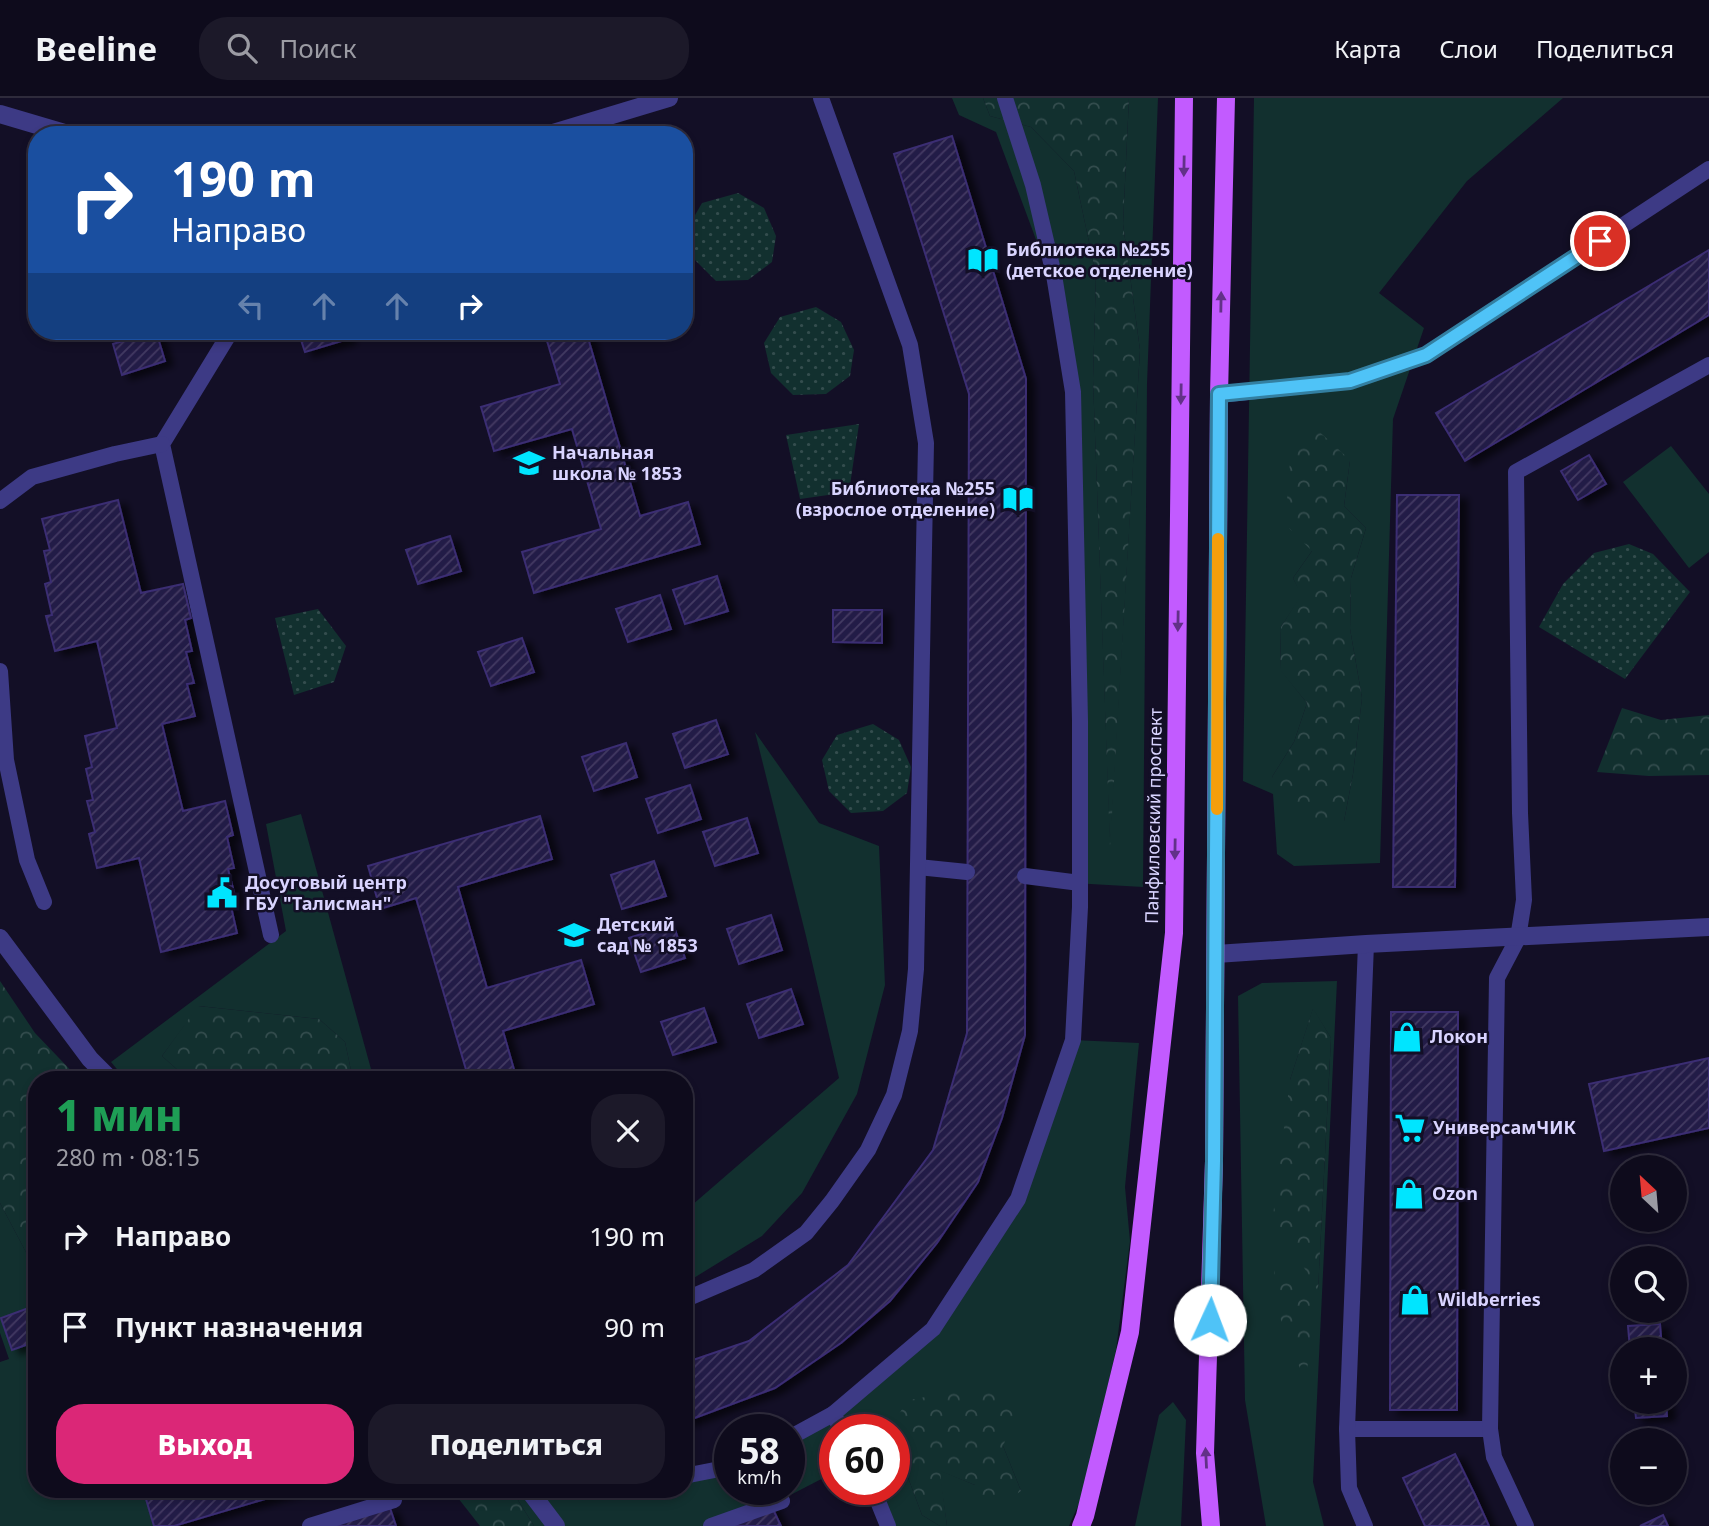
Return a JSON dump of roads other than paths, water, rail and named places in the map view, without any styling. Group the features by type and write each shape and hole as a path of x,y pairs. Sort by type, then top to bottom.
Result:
{"main road":[{"name":"Панфиловский проспект","path":"1084,1523 1129,1332 1174,933 1184,98"},
{"path":"1211,1526 1206,1453 1214,1161 1219,394 1226,98"}],"street":[{"path":"576,126 669,98"},
{"path":"0,114 41,126"},
{"path":"1216,954 1709,927"},
{"path":"0,939 90,1059 102,1071"},
{"path":"535,1498 556,1526"}],"lane":[{"path":"693,1296 754,1270 806,1233 868,1150 894,1095 910,1031 916,969 926,443 910,345 821,98"},
{"path":"833,1414 933,1329 1018,1199 1073,1040 1080,883 1073,392 1051,262 1033,184 1005,98"},
{"path":"1219,394 1350,381 1426,355 1709,169"},
{"path":"226,340 162,444 271,935"},
{"path":"1526,1526 1494,1457 1490,1429 1497,978 1518,938 1524,900 1520,813 1516,472 1709,365"},
{"path":"0,501 32,477 114,454 162,444"},
{"path":"0,671 6,760 27,860 44,902"},
{"path":"918,867 967,872"},
{"path":"1025,876 1080,883"},
{"path":"1365,1526 1349,1488 1347,1429 1366,944"},
{"path":"1347,1429 1490,1429"},
{"path":"693,1474 714,1470"},
{"path":"310,1526 394,1500"},
{"path":"711,1526 771,1505"},
{"path":"879,1505 888,1526"}],"place":[{"name":"Библиотека №255 (детское отделение)","path":"983,260"},
{"name":"Начальная школа № 1853","path":"529,463"},
{"name":"Библиотека №255 (взрослое отделение)","path":"1018,499"},
{"name":"Досуговый центр ГБУ \"Талисман\"","path":"222,893"},
{"name":"Детский сад № 1853","path":"574,935"},
{"name":"Локон","path":"1407,1037"},
{"name":"УниверсамЧИК","path":"1410,1128"},
{"name":"Ozon","path":"1409,1194"},
{"name":"Wildberries","path":"1415,1300"}]}
